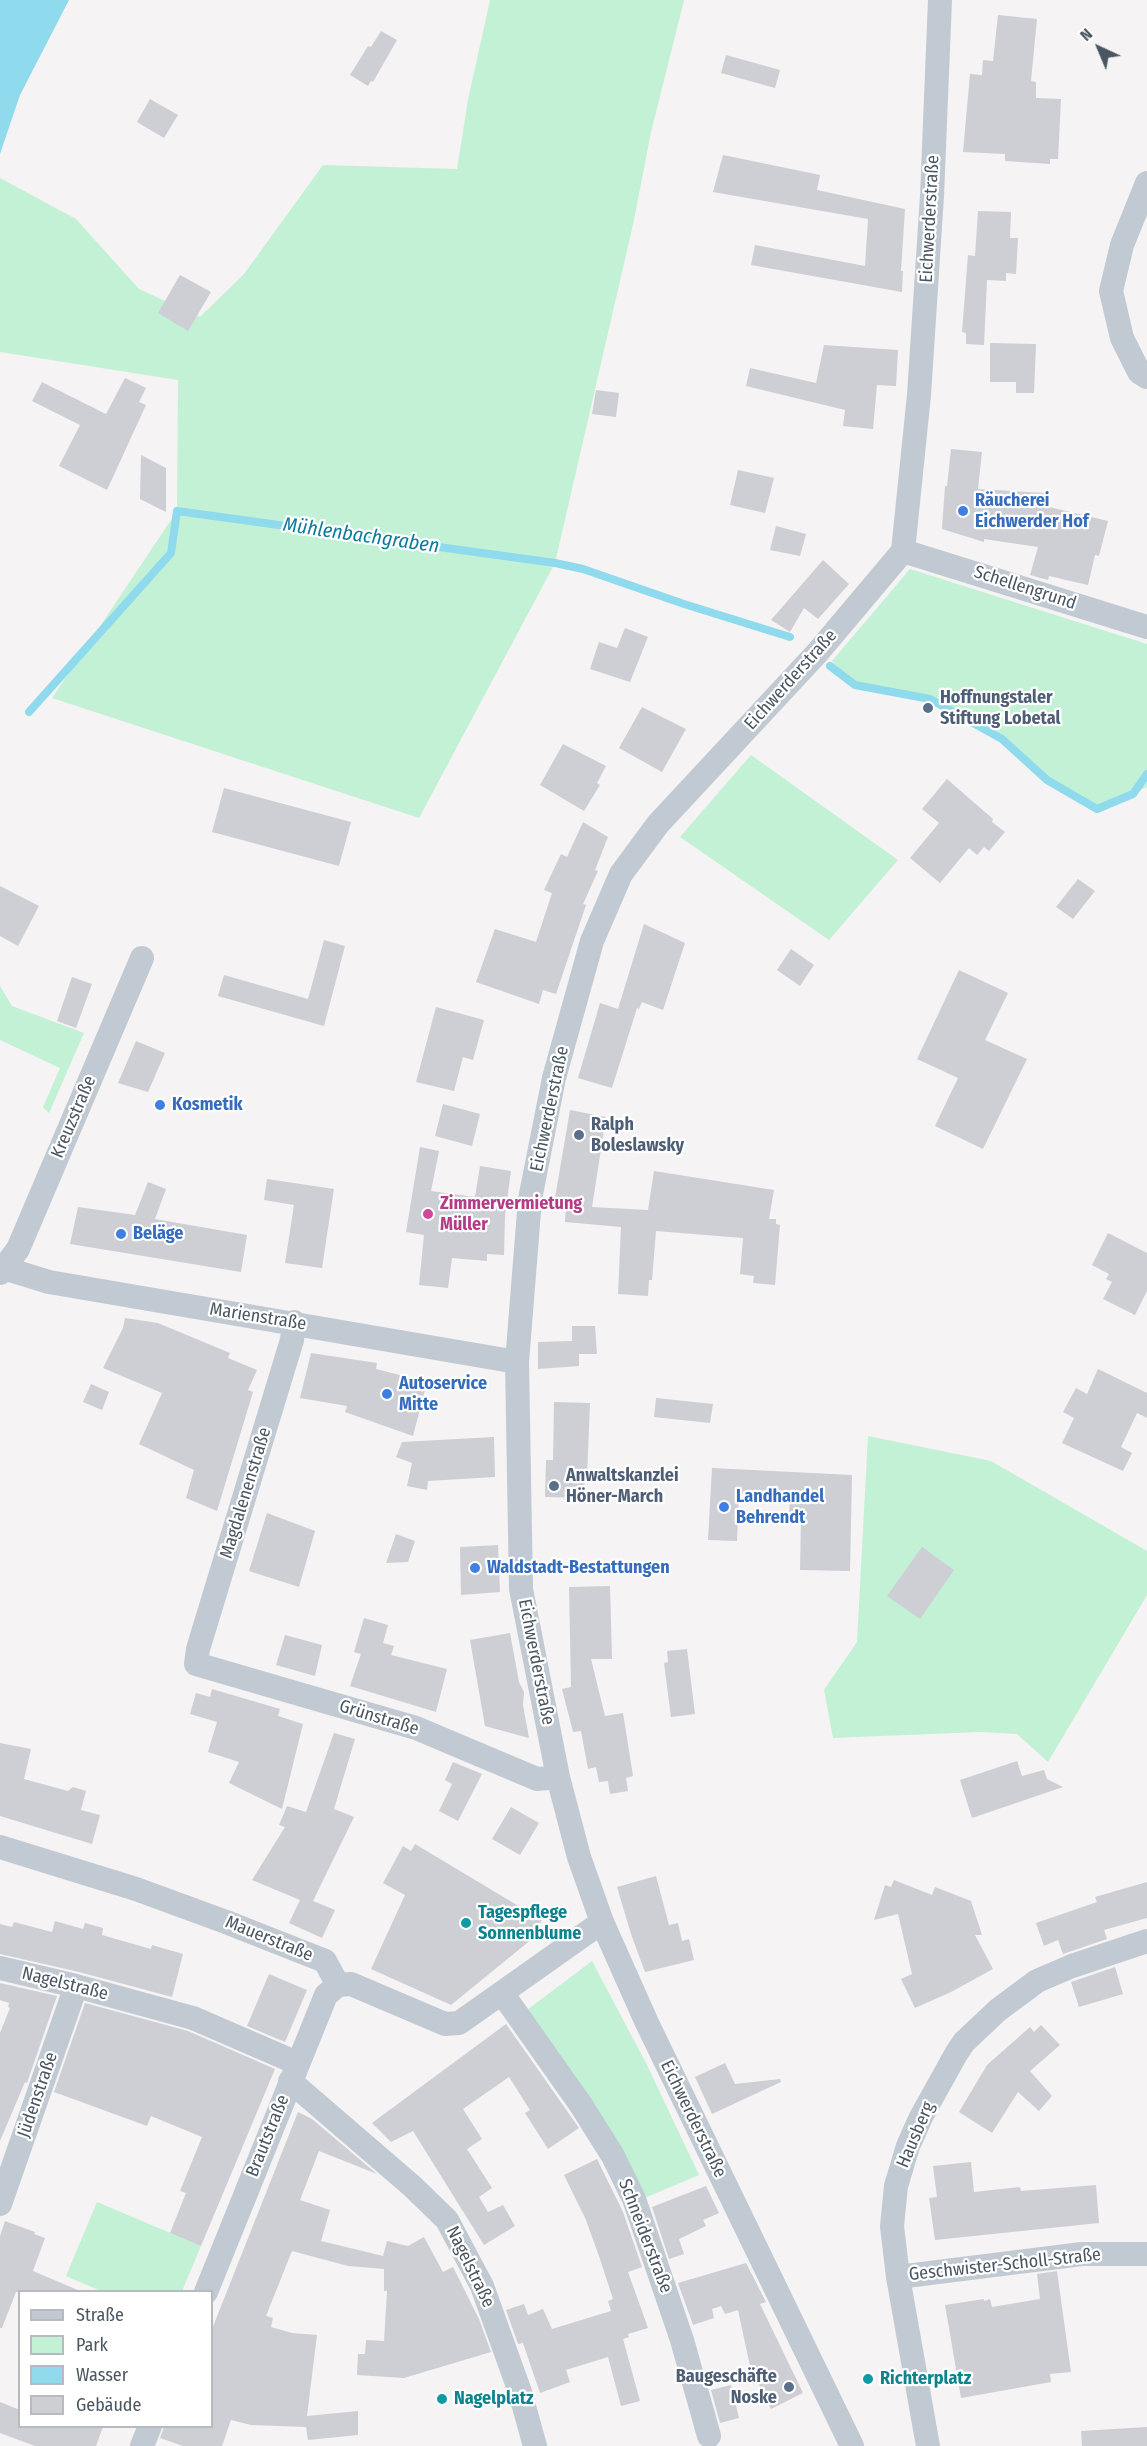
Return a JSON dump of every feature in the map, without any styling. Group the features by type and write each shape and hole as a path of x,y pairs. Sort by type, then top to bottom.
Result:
{"street":[{"name":"Eichwerderstraße","path":"852,2446 663,2057 602,1922 579,1857 558,1777 521,1589 517,1362 530,1199 554,1078 592,941 621,874 658,824 818,652 903,551 919,395 932,207 940,0"},
{"path":"1147,183 1122,245 1111,291 1122,338 1139,372 1147,377"},
{"name":"Schellengrund","path":"903,551 1147,627"},
{"name":"Kreuzstraße","path":"1,1269 18,1249 142,958"},
{"name":"Marienstraße","path":"1,1269 49,1282 294,1322 517,1362"},
{"name":"Magdalenenstraße","path":"196,1664 198,1649 292,1340 294,1322"},
{"name":"Grünstraße","path":"196,1664 416,1728 537,1779 558,1777"},
{"name":"Mauerstraße","path":"0,1847 136,1889 325,1961 338,1984"},
{"path":"338,1984 351,1984 445,2024 459,2024 602,1922"},
{"name":"Hausberg","path":"928,2446 898,2277 892,2226 896,2187 908,2146 921,2117 964,2042 998,2010 1037,1981 1072,1966 1147,1941"},
{"name":"Nagelstraße","path":"0,1968 193,2018 294,2072 386,2164 447,2220 482,2286 520,2392 535,2446"},
{"name":"Brautstraße","path":"207,2290 326,1995 338,1984"},
{"name":"Jüdenstraße","path":"0,2204 76,1986"},
{"name":"Schneiderstraße","path":"502,1993 581,2104 613,2156 634,2199 682,2340 709,2436"},
{"name":"Geschwister-Scholl-Straße","path":"898,2277 1082,2254 1147,2254"},
{"path":"142,2446 150,2428"}],"green space":[{"path":"490,0 684,0 651,132 634,220 555,563 419,818 52,698 177,511 178,380 0,352 0,178 76,219 139,289 200,317 244,274 323,165 457,169 468,100"},
{"path":"910,569 1147,644 1147,787 1097,809 1047,780 1002,739 930,700 855,685 832,661"},
{"path":"751,755 898,860 829,940 680,837"},
{"path":"0,986 12,1006 84,1033 49,1113 43,1107 60,1068 0,1040"},
{"path":"868,1436 991,1461 1147,1551 1147,1595 1048,1762 1017,1734 980,1732 833,1738 824,1690 857,1642"},
{"path":"592,1961 647,2065 699,2175 642,2199 527,2010"},
{"path":"97,2202 201,2246 182,2290 99,2290 66,2276"}],"water":[{"path":"0,0 69,0 20,95 0,154"}],"building":[{"path":"998,15 1037,19 1031,81 1036,82 1036,98 1061,99 1058,159 1050,159 1050,164 1005,161 1005,154 963,152 970,74 982,75 983,60 993,61"},
{"path":"381,31 397,40 373,82 371,81 368,86 350,75 368,46 371,47"},
{"path":"726,55 780,70 775,88 721,73"},
{"path":"150,99 178,115 164,138 137,122"},
{"path":"723,155 820,175 817,190 905,209 902,292 751,265 755,245 865,266 868,219 713,192"},
{"path":"978,211 1011,212 1010,238 1018,238 1016,274 1006,273 1006,281 987,280 984,345 966,344 966,333 962,332 968,255 975,256"},
{"path":"180,275 211,292 188,331 158,313"},
{"path":"990,343 1036,344 1034,393 1016,393 1016,382 990,382"},
{"path":"824,345 898,350 896,386 877,385 873,429 843,426 845,410 746,386 750,368 816,383"},
{"path":"125,378 146,388 139,402 146,405 107,490 59,466 80,425 32,401 42,382 106,414"},
{"path":"596,390 619,393 616,417 592,414"},
{"path":"951,449 982,452 978,489 1045,493 1045,506 1108,521 1099,556 1095,555 1088,585 1049,576 1048,580 1030,575 1038,547 984,539 984,542 942,529 945,486 947,486"},
{"path":"141,455 166,468 166,512 140,499"},
{"path":"738,470 774,478 765,513 730,505"},
{"path":"776,526 806,534 800,556 770,550"},
{"path":"823,560 849,584 818,619 804,608 790,632 771,620"},
{"path":"625,628 648,637 630,682 590,669 599,642 617,648"},
{"path":"642,707 686,729 662,772 619,748"},
{"path":"563,744 606,766 597,783 600,785 584,811 540,785"},
{"path":"947,779 1005,832 989,851 984,847 977,855 969,848 940,883 910,858 939,823 922,809"},
{"path":"224,788 351,822 339,866 212,832"},
{"path":"583,822 608,837 595,870 598,871 583,904 586,905 556,994 543,990 539,1004 476,982 495,929 536,942 552,893 544,890 561,854 567,857"},
{"path":"1078,879 1095,891 1073,919 1056,907"},
{"path":"0,886 39,906 18,946 0,936"},
{"path":"644,924 685,943 663,1010 642,1002 639,1009 637,1008 612,1088 578,1078 600,1003 618,1009"},
{"path":"324,940 345,946 324,1026 218,996 224,975 308,999"},
{"path":"791,949 814,965 800,986 777,970"},
{"path":"959,970 1008,993 985,1040 1027,1059 983,1149 935,1126 958,1078 917,1059"},
{"path":"72,977 92,984 76,1028 57,1021"},
{"path":"436,1007 484,1020 473,1060 463,1057 454,1091 416,1082"},
{"path":"136,1041 165,1053 148,1092 118,1083"},
{"path":"443,1104 480,1114 472,1146 435,1136"},
{"path":"570,1110 606,1117 592,1207 648,1210 654,1171 774,1190 769,1219 776,1219 776,1224 780,1225 775,1285 753,1283 754,1276 740,1274 743,1238 656,1231 652,1280 649,1280 648,1296 618,1294 621,1227 565,1222 566,1205 554,1204"},
{"path":"420,1147 439,1151 431,1191 475,1197 480,1166 511,1171 505,1215 504,1255 487,1254 487,1261 452,1258 448,1288 419,1285 424,1235 406,1232"},
{"path":"267,1179 334,1189 322,1268 285,1263 294,1205 264,1200"},
{"path":"148,1182 166,1189 155,1219 247,1235 241,1272 70,1244 78,1207 135,1215"},
{"path":"1108,1233 1147,1253 1147,1291 1135,1315 1103,1299 1112,1282 1106,1279 1109,1274 1092,1265"},
{"path":"125,1318 158,1323 230,1353 228,1358 257,1370 248,1390 253,1392 217,1511 186,1498 194,1470 139,1444 162,1393 103,1368 123,1328"},
{"path":"572,1326 595,1326 597,1354 579,1354 579,1366 538,1369 538,1342 572,1341"},
{"name":"Autoservice Mitte","path":"311,1353 377,1363 376,1369 427,1382 413,1436 345,1412 347,1406 300,1398"},
{"path":"1098,1369 1147,1393 1147,1418 1137,1413 1121,1447 1132,1453 1123,1471 1062,1443 1074,1418 1063,1412 1076,1388 1087,1394"},
{"path":"91,1384 109,1392 102,1410 83,1402"},
{"path":"656,1398 713,1404 710,1423 654,1417"},
{"path":"554,1402 590,1403 584,1498 545,1497 546,1460 553,1460"},
{"path":"494,1437 495,1477 428,1481 427,1490 407,1486 412,1463 396,1457 402,1442"},
{"path":"712,1468 852,1475 850,1571 800,1570 801,1518 789,1518 790,1496 739,1493 737,1541 708,1540"},
{"path":"267,1513 315,1531 299,1587 249,1571"},
{"path":"396,1534 415,1541 408,1562 386,1563"},
{"path":"498,1545 500,1592 461,1595 460,1547"},
{"path":"922,1547 954,1570 920,1619 887,1596"},
{"path":"610,1586 612,1659 591,1659 605,1716 623,1713 633,1776 626,1778 628,1791 610,1794 608,1781 599,1782 596,1767 588,1769 581,1731 573,1732 562,1689 571,1687 569,1587"},
{"path":"364,1618 388,1625 383,1643 394,1646 391,1655 447,1669 436,1712 350,1686 361,1654 354,1652"},
{"path":"510,1633 519,1682 524,1692 523,1705 529,1738 485,1726 470,1640"},
{"path":"285,1635 322,1645 315,1676 276,1665"},
{"path":"687,1649 695,1714 671,1717 664,1663 668,1662 667,1651"},
{"path":"212,1689 280,1709 278,1716 303,1724 282,1809 229,1783 239,1762 208,1752 217,1722 190,1714 196,1693 210,1697"},
{"path":"334,1733 355,1739 334,1809 354,1817 313,1901 335,1910 322,1938 289,1923 300,1900 252,1880 285,1827 279,1825 287,1806 306,1812"},
{"path":"0,1743 31,1749 24,1779 68,1791 73,1787 86,1791 81,1810 100,1815 92,1844 0,1816"},
{"path":"1017,1761 1022,1776 1044,1770 1047,1779 1063,1787 972,1818 960,1780"},
{"path":"453,1762 482,1774 458,1821 439,1811 452,1784 445,1780"},
{"path":"511,1807 539,1823 520,1855 492,1839"},
{"name":"Tagespflege Sonnenblume","path":"415,1844 542,1920 539,1925 543,1930 451,2005 371,1969 405,1895 383,1883 403,1846 411,1851"},
{"path":"656,1876 669,1925 678,1923 682,1941 689,1939 694,1960 645,1972 617,1887"},
{"path":"894,1880 932,1895 935,1887 971,1901 982,1935 975,1935 993,1969 915,2008 901,1979 912,1974 898,1914 874,1920 885,1885 891,1887"},
{"path":"1147,1882 1147,1918 1104,1930 1107,1939 1063,1954 1058,1940 1044,1946 1036,1923 1097,1902 1095,1897"},
{"path":"55,1921 83,1929 85,1923 103,1928 102,1935 151,1949 152,1945 183,1954 172,1997 0,1954 0,1924 12,1927 14,1922 52,1932"},
{"path":"1115,1967 1123,1994 1079,2007 1071,1982"},
{"path":"269,1974 307,1990 285,2042 247,2026"},
{"path":"0,1983 57,1996 27,2083 25,2082 0,2141 0,2033 10,2008 9,2003 0,2000"},
{"path":"85,2003 188,2031 275,2069 201,2246 170,2233 186,2193 180,2191 202,2137 151,2116 147,2126 54,2092"},
{"path":"506,2024 579,2128 548,2149 525,2113 530,2110 509,2077 463,2109 482,2139 467,2149 492,2188 479,2197 488,2212 503,2205 515,2226 484,2245 413,2131 391,2142 372,2123"},
{"path":"1041,2025 1060,2045 1030,2071 1052,2096 1039,2111 1018,2092 992,2133 959,2112 987,2065 1030,2027 1034,2032"},
{"path":"725,2063 735,2084 780,2079 781,2082 712,2114 695,2077"},
{"path":"298,2112 312,2119 377,2174 319,2151 300,2200 330,2210 321,2241 383,2256 387,2241 408,2246 424,2237 443,2272 453,2267 479,2319 491,2352 404,2378 357,2375 358,2354 365,2354 366,2340 384,2341 387,2291 384,2291 384,2269 348,2266 292,2251 266,2316 273,2318 271,2327 292,2333 317,2335 307,2416 358,2411 358,2435 308,2440 306,2427 251,2425 231,2420 222,2446 183,2446 160,2438 164,2428 213,2428 213,2326"},
{"path":"597,2159 623,2212 642,2267 628,2272 648,2328 628,2334 629,2337 623,2339 640,2401 621,2406 608,2357 566,2370 570,2382 540,2393 523,2343 518,2344 506,2310 524,2304 528,2315 543,2309 552,2329 611,2311 608,2301 613,2299 600,2259 586,2220 564,2175"},
{"path":"971,2162 974,2192 1020,2187 1021,2191 1096,2185 1099,2223 935,2240 929,2198 937,2197 933,2166"},
{"path":"706,2186 719,2213 703,2220 706,2226 679,2239 684,2254 669,2259 652,2207"},
{"path":"5,2221 45,2238 33,2271 78,2290 18,2290 2,2328 0,2328 0,2236"},
{"path":"746,2263 766,2302 760,2304 803,2393 771,2409 750,2366 738,2310 725,2314 721,2306 712,2309 714,2318 693,2325 678,2283"},
{"path":"1057,2271 1071,2372 1050,2374 1051,2382 961,2398 945,2305 990,2299 992,2307 1040,2299 1037,2274"},
{"path":"731,2385 739,2418 720,2423 711,2390"},
{"path":"0,2402 18,2409 18,2428 103,2428 96,2446 35,2446 0,2433"},
{"path":"1147,2427 1147,2446 1082,2446 1081,2431"}],"waterway":[{"name":"Mühlenbachgraben","path":"29,712 171,553 177,511 555,563 583,569 790,637"},
{"name":"Mühlenbachgraben","path":"830,666 855,685 930,699 1002,739 1047,780 1097,809 1133,794 1147,774"}],"place":[{"name":"Räucherei Eichwerder Hof","path":"963,511"},
{"name":"Hoffnungstaler Stiftung Lobetal","path":"928,708"},
{"name":"Kosmetik","path":"160,1105"},
{"name":"Ralph Boleslawsky","path":"579,1135"},
{"name":"Zimmervermietung Müller","path":"428,1214"},
{"name":"Beläge","path":"121,1234"},
{"name":"Autoservice Mitte","path":"387,1394"},
{"name":"Anwaltskanzlei Höner-March","path":"554,1486"},
{"name":"Landhandel Behrendt","path":"724,1507"},
{"name":"Waldstadt-Bestattungen","path":"475,1568"},
{"name":"Tagespflege Sonnenblume","path":"466,1923"},
{"name":"Richterplatz","path":"868,2379"},
{"name":"Baugeschäfte Noske","path":"789,2387"},
{"name":"Nagelplatz","path":"442,2399"}]}
